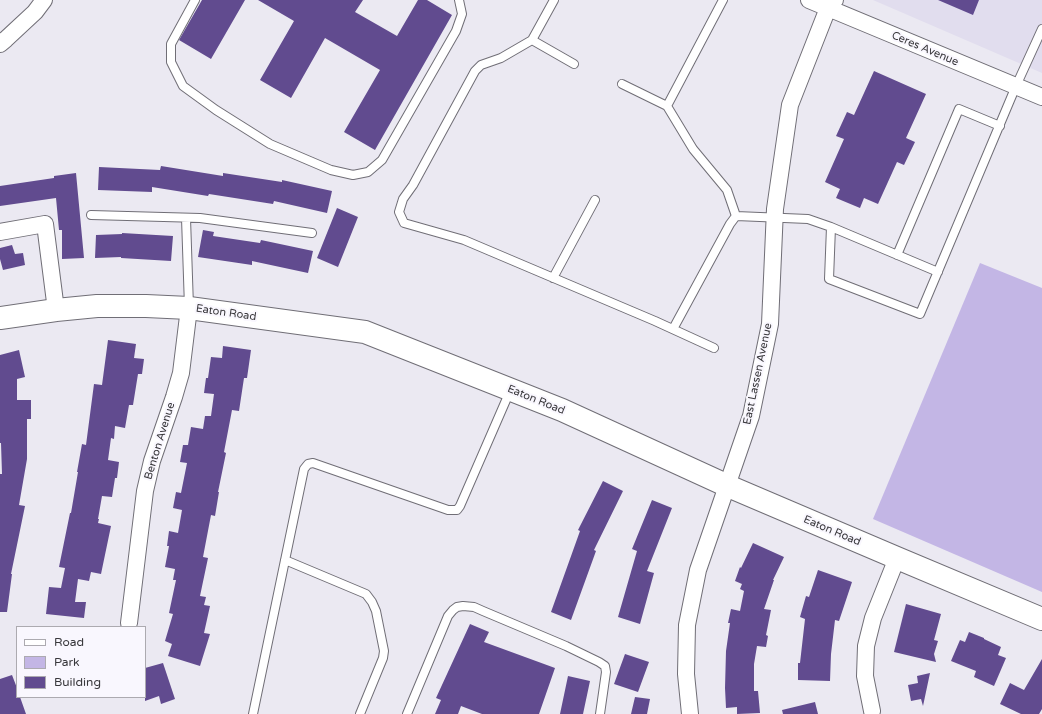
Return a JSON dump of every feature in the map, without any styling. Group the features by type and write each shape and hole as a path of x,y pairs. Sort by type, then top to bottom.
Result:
{"street":[{"path":"0,44 35,12 44,0"},
{"name":"Ceres Avenue","path":"809,0 830,3 1042,97"},
{"name":"East Lassen Avenue","path":"690,714 686,674 688,625 698,570 751,416 770,324 776,201 790,105 830,3"},
{"path":"0,232 45,224 56,310"},
{"name":"Eaton Road","path":"0,318 97,306 146,306 188,315 364,332 508,395 562,410 726,492 897,558 1042,619"},
{"path":"0,333 60,321 188,315"},
{"name":"Benton Avenue","path":"129,623 145,491 152,461 181,372 188,315"},
{"path":"872,711 866,676 866,646 872,618 897,558"}],"lane":[{"path":"195,0 171,44 171,62 183,86 216,110 270,144 331,170 353,175 368,172 382,160 456,31 462,14 459,0"},
{"path":"554,0 532,40 501,58 481,65 475,71 414,185 403,199 400,212 404,223 464,240 714,348"},
{"path":"666,106 724,0"},
{"path":"831,227 830,279 920,314 1016,86 1041,34"},
{"path":"532,40 574,64"},
{"path":"622,84 666,106 693,149 727,190 736,216"},
{"path":"897,255 959,109 1000,126"},
{"path":"553,278 595,200"},
{"path":"91,215 200,218 312,233"},
{"path":"736,216 808,220 831,227 938,272"},
{"path":"673,329 730,224 736,216"},
{"path":"186,218 188,315"},
{"path":"253,714 304,470 308,464 313,463 448,510 457,510 508,395"},
{"path":"285,560 366,594 372,602 376,611 384,651 383,658 360,714"},
{"path":"406,714 448,616 457,607 463,606 474,607 566,646 599,662 604,666 606,672 600,714"}],"shaded area":[{"path":"873,0 1042,0 1042,73"}],"green space":[{"path":"980,263 1042,288 1042,592 873,519"}],"building":[{"path":"202,0 245,0 211,59 179,40"},
{"path":"258,0 363,0 355,12 397,36 418,0 427,0 452,15 375,150 344,132 380,70 325,38 291,98 260,80 294,21"},
{"path":"938,0 979,0 973,15"},
{"path":"874,71 926,94 906,138 915,142 904,165 897,162 878,204 864,198 860,208 836,198 840,189 825,182 844,139 836,136 847,112 854,115"},
{"path":"161,166 223,176 223,173 282,182 282,180 332,191 327,213 274,201 273,204 152,187 152,192 98,190 99,167 160,170"},
{"path":"76,173 84,258 62,259 62,230 59,230 56,198 0,206 0,186 54,178 54,176"},
{"path":"337,208 358,217 338,267 317,258"},
{"path":"203,230 214,232 213,236 260,243 261,240 313,251 308,273 252,261 252,265 198,257"},
{"path":"122,233 173,236 171,261 121,257 95,258 96,235"},
{"path":"12,245 15,254 23,253 25,265 3,270 0,259 0,248"},
{"path":"108,340 136,344 134,358 144,359 142,374 138,374 133,405 129,405 125,428 115,426 114,439 111,438 108,460 119,462 112,497 102,496 98,519 98,523 111,526 101,574 91,572 89,581 78,579 75,602 86,602 84,618 46,614 49,587 61,588 65,568 59,567 71,513 82,444 86,445 94,384 102,385"},
{"path":"223,346 251,350 247,378 244,378 239,411 232,410 224,452 226,453 215,516 211,515 203,557 208,558 200,596 206,597 204,605 210,606 204,633 210,634 200,666 168,656 172,644 165,641 173,614 169,613 176,580 173,580 175,569 165,567 169,546 167,546 169,531 178,533 182,510 173,508 176,492 181,493 187,463 180,462 183,445 188,445 191,427 203,429 205,416 211,416 214,394 204,393 206,378 208,378 211,357 222,358"},
{"path":"19,350 25,377 17,379 17,400 31,400 31,419 27,419 27,459 19,505 25,506 11,574 7,612 0,612 0,474 2,474 0,443 0,355"},
{"path":"603,481 623,491 594,550 596,551 571,620 551,612 580,531 578,530"},
{"path":"652,500 672,508 647,571 654,573 640,624 618,617 637,551 632,549"},
{"path":"753,543 784,557 773,580 764,609 771,610 766,635 768,636 766,647 757,646 754,664 754,691 758,691 760,713 737,714 737,707 726,708 726,651 730,623 728,623 731,609 740,611 744,591 740,589 742,584 735,581 740,567 741,568"},
{"path":"818,570 852,582 839,621 835,620 831,654 830,681 798,680 798,663 800,663 805,619 800,617 806,596 809,597"},
{"path":"906,604 941,614 934,640 938,641 934,654 936,662 894,652"},
{"path":"470,624 489,632 484,642 555,668 539,714 482,714 461,706 458,714 435,714 441,700 436,698"},
{"path":"969,632 1001,647 998,655 1006,658 994,686 974,677 976,671 951,661 960,640 965,642"},
{"path":"625,654 649,662 638,692 614,684"},
{"path":"1042,659 1042,709 1039,714 1021,714 1000,704 1010,683 1024,690"},
{"path":"163,663 175,699 161,704 159,696 145,701 146,668"},
{"path":"930,673 923,706 921,699 911,701 908,685 918,683 917,676"},
{"path":"12,675 16,685 16,698 20,698 26,714 0,714 0,679"},
{"path":"568,676 590,681 583,714 560,714"},
{"path":"635,697 650,699 647,714 631,714"},
{"path":"815,702 818,714 783,714 782,710"}]}
